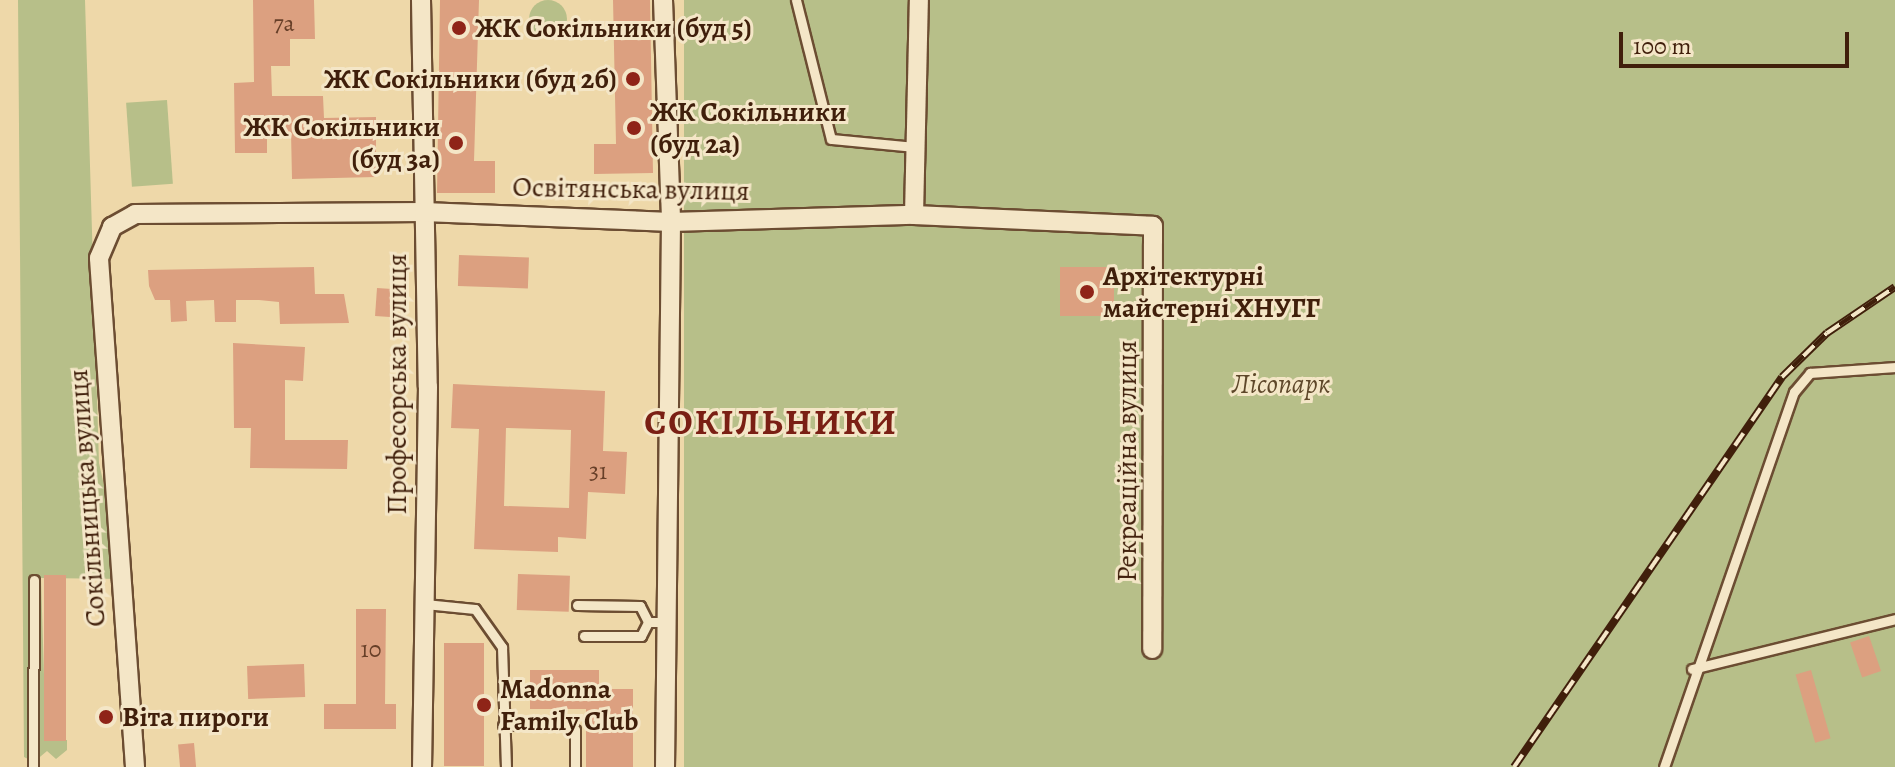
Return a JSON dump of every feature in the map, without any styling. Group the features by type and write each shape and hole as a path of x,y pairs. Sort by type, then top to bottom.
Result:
{"street":[{"name":"Професорська вулиця","path":"421,0 425,604 422,767"},
{"path":"663,0 671,222 657,622 665,767"},
{"path":"914,215 919,0"},
{"name":"Освітянська вулиця","path":"112,227 135,214 424,212 671,222 914,215 1153,226"},
{"name":"Рекреаційна вулиця","path":"1152,649 1153,226"},
{"name":"Сокільницька вулиця","path":"112,227 99,258 135,767"}],"lane":[{"path":"796,0 831,139 916,147"},
{"path":"1664,767 1692,669 1794,392 1810,373 1895,367"},
{"path":"33,767 34,580"},
{"path":"425,604 475,609 502,647 506,767"},
{"path":"577,605 640,606 657,622 641,636 584,636"},
{"path":"1692,669 1895,619"},
{"path":"503,725 564,723 575,730 575,767"}],"green space":[{"path":"18,0 85,0 99,463 125,579 41,578 46,740 67,740 67,750 56,759 47,751 34,762 24,757"},
{"path":"548,0 561,6 567,19 561,32 548,38 535,32 529,19 535,6"},
{"name":"Лісопарк","path":"684,0 1895,0 1895,767 684,767"},
{"path":"167,100 173,184 132,187 126,103"}],"building":[{"path":"253,0 314,0 315,39 290,39 290,66 271,66 272,96 323,96 324,118 376,117 376,177 292,179 291,132 267,132 267,153 235,153 234,83 254,82"},
{"path":"440,0 479,0 474,161 495,161 495,193 437,193"},
{"path":"613,0 650,0 653,173 594,174 594,144 616,144"},
{"path":"459,255 529,257 528,288 458,286"},
{"path":"314,267 315,294 344,294 349,323 280,324 279,302 259,300 236,300 236,322 215,322 214,300 186,301 187,321 171,322 170,300 155,300 149,286 148,270"},
{"path":"1060,267 1114,267 1114,316 1060,316"},
{"path":"377,288 392,289 390,317 375,316"},
{"path":"233,343 305,347 303,381 285,380 285,440 348,440 347,469 250,468 251,428 234,428"},
{"path":"453,384 605,391 603,451 627,452 625,494 588,492 586,539 558,537 558,552 474,549 479,429 451,428","holes":["506,428 571,430 569,508 504,506"]},
{"path":"518,574 570,576 569,612 517,610"},
{"path":"44,575 66,575 66,741 44,741"},
{"path":"356,609 386,609 385,704 396,704 396,729 324,729 324,704 356,704"},
{"path":"1869,636 1881,671 1862,677 1850,643"},
{"path":"444,643 484,643 484,766 444,766"},
{"path":"304,664 305,697 248,699 247,666"},
{"path":"530,670 599,670 599,689 633,689 633,767 586,767 586,709 530,709"},
{"path":"1811,670 1831,738 1815,743 1796,674"},
{"path":"194,743 196,767 180,767 178,744"}],"railway":[{"path":"1514,767 1782,377 1827,333 1895,287"}],"place":[{"name":"ЖК Сокільники (буд 5)","path":"459,28"},
{"name":"ЖК Сокільники (буд 2б)","path":"633,79"},
{"name":"ЖК Сокільники (буд 2а)","path":"634,128"},
{"name":"ЖК Сокільники (буд 3а)","path":"456,143"},
{"name":"Архітектурні майстерні ХНУГГ","path":"1087,292"},
{"name":"Madonna Family Club","path":"484,705"},
{"name":"Віта пироги","path":"106,717"}],"district":[{"name":"СОКІЛЬНИКИ","path":"771,422"}]}
